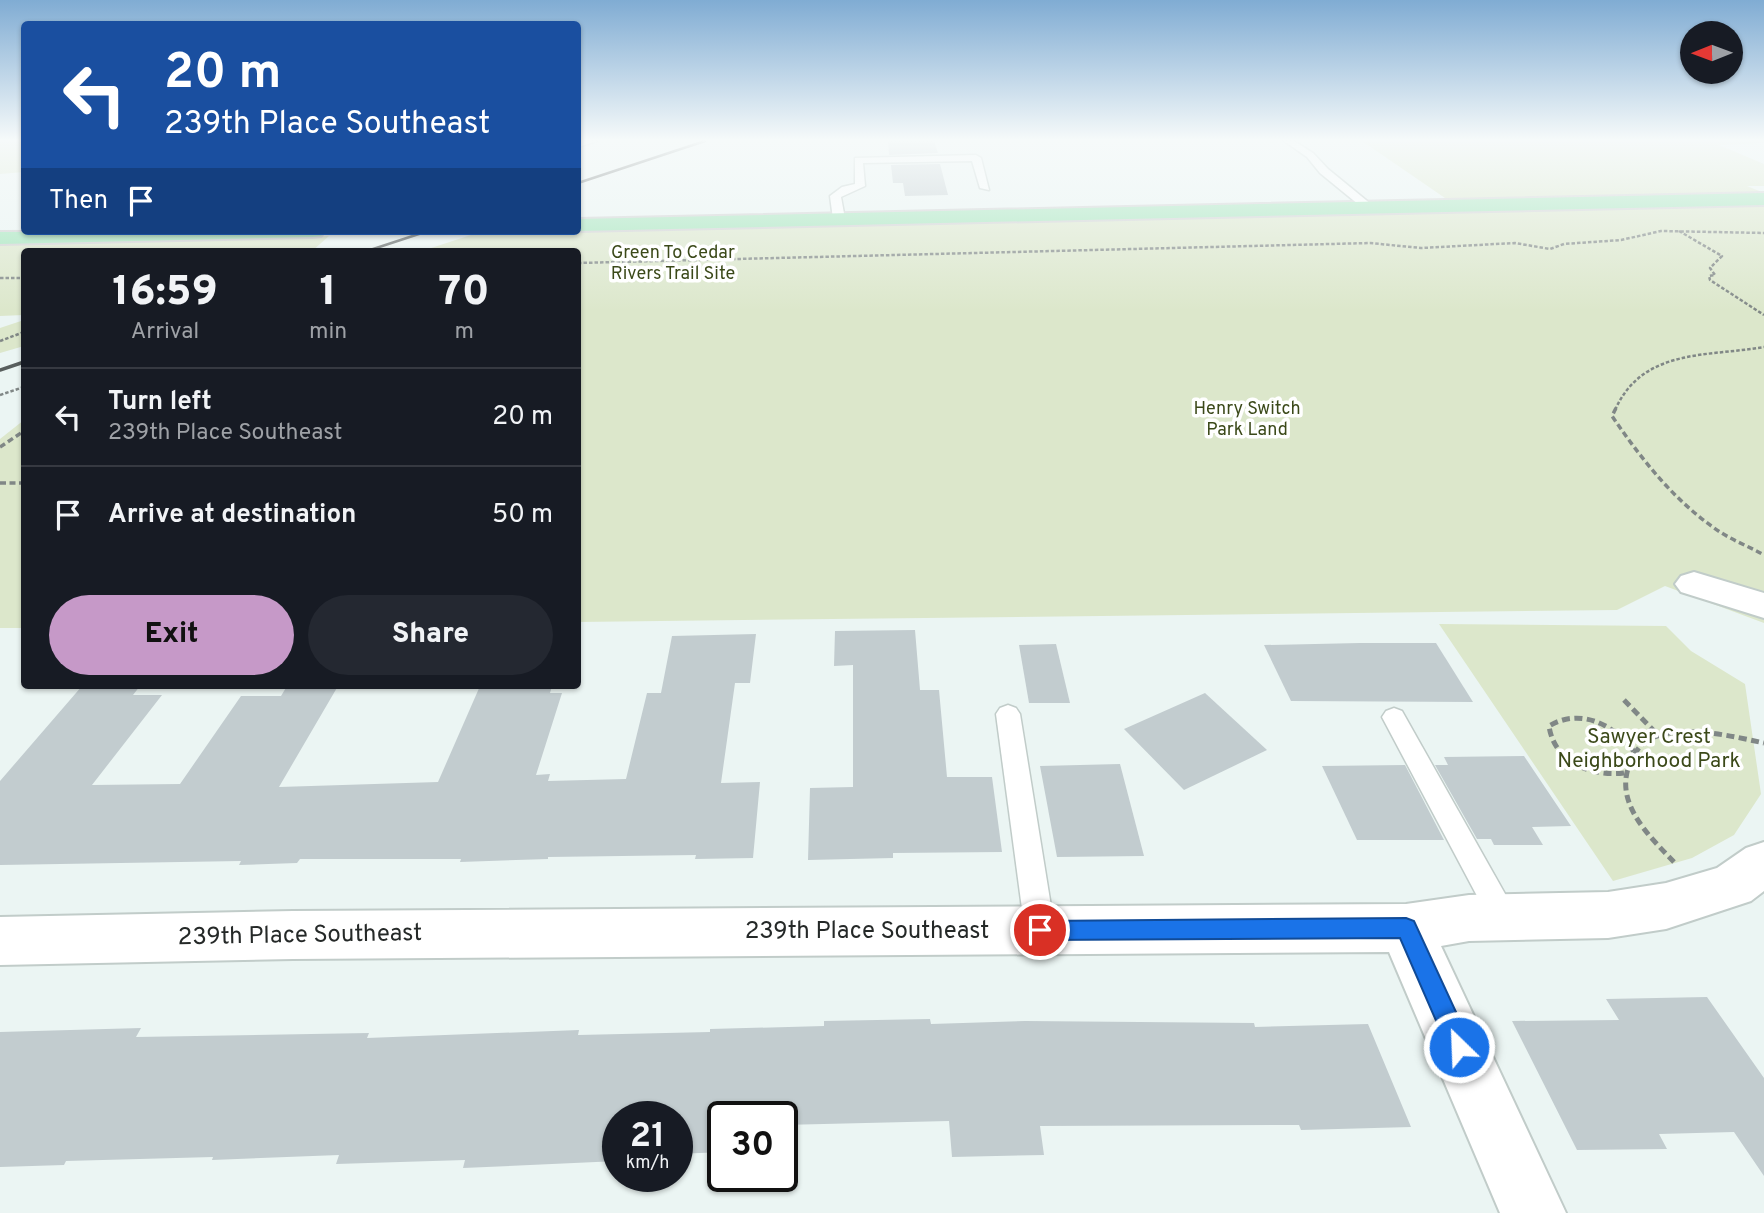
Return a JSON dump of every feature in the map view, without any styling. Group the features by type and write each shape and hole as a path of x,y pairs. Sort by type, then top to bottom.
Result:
{"main road":[{"path":"581,225 1764,199"},
{"path":"0,238 63,235"}],"street":[{"path":"1694,584 1761,613"},
{"name":"239th Place Southeast","path":"0,941 307,935 1406,928 1469,918 1608,915 1666,906 1733,885 1764,863"},
{"path":"1406,928 1533,1213"}],"lane":[{"path":"835,198 839,219"},
{"path":"1357,198 1368,207"},
{"path":"1008,714 1040,930"},
{"path":"1394,717 1503,917"}],"path":[{"path":"1678,230 1721,257 1710,268 1715,275 1709,276 1710,280 1764,315"},
{"path":"581,263 1370,243 1422,248 1515,243 1550,249 1564,244 1621,240 1661,231 1764,233"},
{"path":"0,278 21,278"},
{"path":"0,341 21,333"},
{"path":"1764,347 1684,356 1649,368 1632,380 1618,396 1612,416 1629,443 1670,489 1719,531 1764,555"},
{"path":"0,395 21,388"},
{"path":"0,447 21,433"},
{"path":"0,483 21,482"},
{"path":"1623,700 1660,737"},
{"path":"1624,773 1599,773 1565,758 1554,747 1549,726 1557,719 1569,716 1593,721 1617,732 1635,753"},
{"path":"1707,895 1642,827 1626,797 1624,773 1635,753 1647,740 1660,737 1716,733 1764,743"}],"green space":[{"name":"Henry Switch Park Land","path":"1444,198 1764,198 1764,623 1665,586 1617,610 581,622 581,248 431,248 471,235 581,235 581,230 1461,209"},
{"path":"329,236 316,248 21,248 21,315 0,316 0,243"},
{"path":"21,321 21,347 0,353 0,328"},
{"path":"21,422 21,628 0,628 0,439"},
{"name":"Sawyer Crest Neighborhood Park","path":"1439,624 1666,626 1691,651 1745,684 1761,794 1734,835 1692,858 1613,881"}],"building":[{"path":"915,630 920,690 939,690 947,777 992,777 1002,852 893,853 893,858 808,860 810,788 853,787 853,665 834,666 835,631"},
{"path":"756,634 750,683 735,683 721,783 760,782 753,858 695,859 696,855 548,857 460,862 461,859 300,859 297,863 239,865 241,861 0,865 0,781 79,689 138,689 133,695 162,695 92,785 180,784 241,696 281,696 285,689 336,689 279,787 438,782 479,689 551,689 550,693 562,693 536,775 550,774 548,781 626,779 647,693 661,693 672,636"},
{"path":"1436,643 1473,702 1291,701 1264,645"},
{"path":"1056,644 1070,703 1029,703 1019,645"},
{"path":"1205,693 1267,750 1184,790 1124,729"},
{"path":"1524,756 1571,826 1532,827 1543,845 1494,845 1491,839 1477,839 1435,765 1448,765 1444,757"},
{"path":"1120,764 1144,856 1057,857 1040,766"},
{"path":"1405,765 1444,840 1357,840 1322,766"},
{"path":"1707,997 1764,1078 1764,1176 1734,1132 1659,1134 1667,1149 1577,1150 1512,1021 1619,1020 1606,999"},
{"path":"930,1019 931,1024 1025,1021 1254,1023 1255,1027 1368,1024 1411,1127 1301,1130 1299,1125 1040,1126 1044,1155 952,1157 949,1121 798,1125 798,1101 707,1101 707,1153 693,1153 693,1101 602,1101 602,1162 463,1168 465,1160 336,1164 339,1155 212,1160 213,1157 66,1161 64,1165 0,1167 0,1032 141,1028 136,1037 369,1033 367,1038 579,1030 578,1035 710,1032 710,1029 824,1026 824,1021"}],"railway":[{"path":"376,248 416,235"},
{"path":"0,370 21,363"}],"route":[{"path":"1040,930 1406,928 1459,1047"}],"park label":[{"name":"Green To Cedar Rivers Trail Site","path":"673,263"}]}
